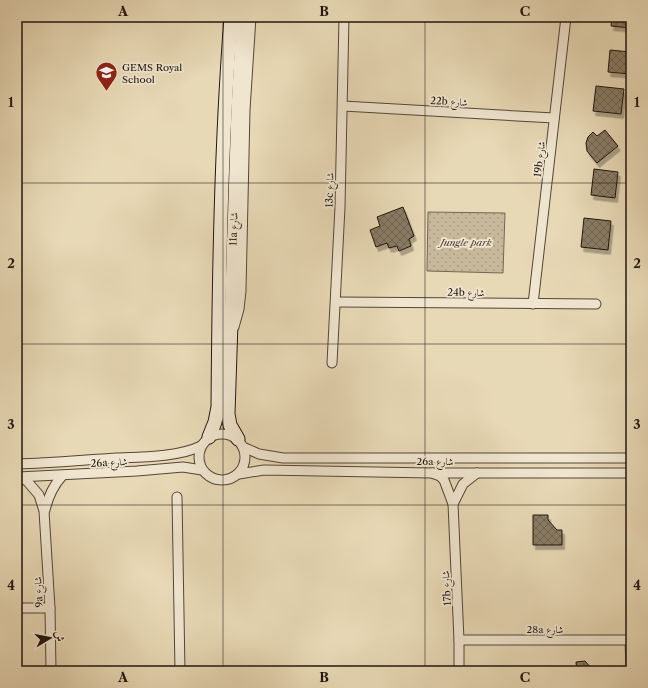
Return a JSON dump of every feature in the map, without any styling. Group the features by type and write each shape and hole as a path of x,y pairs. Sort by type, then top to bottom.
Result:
{"street":[{"name":"11a شارع","path":"205,442 215,422 218,407 219,284 223,151 231,17"},
{"name":"11a شارع","path":"241,443 230,425 228,414 237,141 243,17"},
{"path":"231,336 237,318 241,291 245,110 251,17"},
{"name":"13c شارع","path":"332,363 336,302 343,106 344,17"},
{"name":"19b شارع","path":"533,304 566,17"},
{"name":"22b شارع","path":"343,106 554,118"},
{"name":"24b شارع","path":"336,302 596,304"},
{"path":"227,434 241,443 246,458 243,469 239,474 229,480 217,480 211,478 202,470 199,458 205,442 215,435 227,434"},
{"name":"26a شارع","path":"17,464 186,452 205,442"},
{"name":"26a شارع","path":"241,443 267,457 284,458 631,458"},
{"name":"26a شارع","path":"18,477 138,472 183,467 202,470"},
{"name":"26a شارع","path":"239,474 264,470 478,473 631,473"},
{"name":"17b شارع","path":"431,472 444,480 453,504 459,671"},
{"name":"17b شارع","path":"453,504 467,479 478,473"},
{"name":"9a شارع","path":"44,512 49,496 62,476"},
{"name":"9a شارع","path":"18,477 27,481 36,491 42,503 44,512 50,608 51,671"},
{"path":"177,497 180,671"},
{"path":"17,608 50,608"},
{"name":"28a شارع","path":"459,640 631,640"},
{"path":"631,640 631,671"}],"green space":[{"name":"Jungle park","path":"428,212 505,213 503,273 427,271"}],"building":[{"path":"612,17 631,17 631,28 611,26"},
{"path":"610,50 631,52 630,74 608,72"},
{"path":"596,86 624,89 621,114 593,111"},
{"path":"605,130 618,146 597,163 587,151 586,143 588,137 593,132 597,136"},
{"path":"594,169 618,172 615,198 591,195"},
{"path":"403,207 414,236 409,239 411,246 399,251 397,246 389,248 387,243 376,247 370,230 380,226 377,217"},
{"path":"584,218 611,221 608,250 581,247"},
{"path":"533,515 548,515 548,520 557,530 562,530 562,545 533,545"},
{"path":"585,661 594,671 577,671 576,662"}],"place":[{"name":"GEMS Royal School","path":"107,92"}]}
